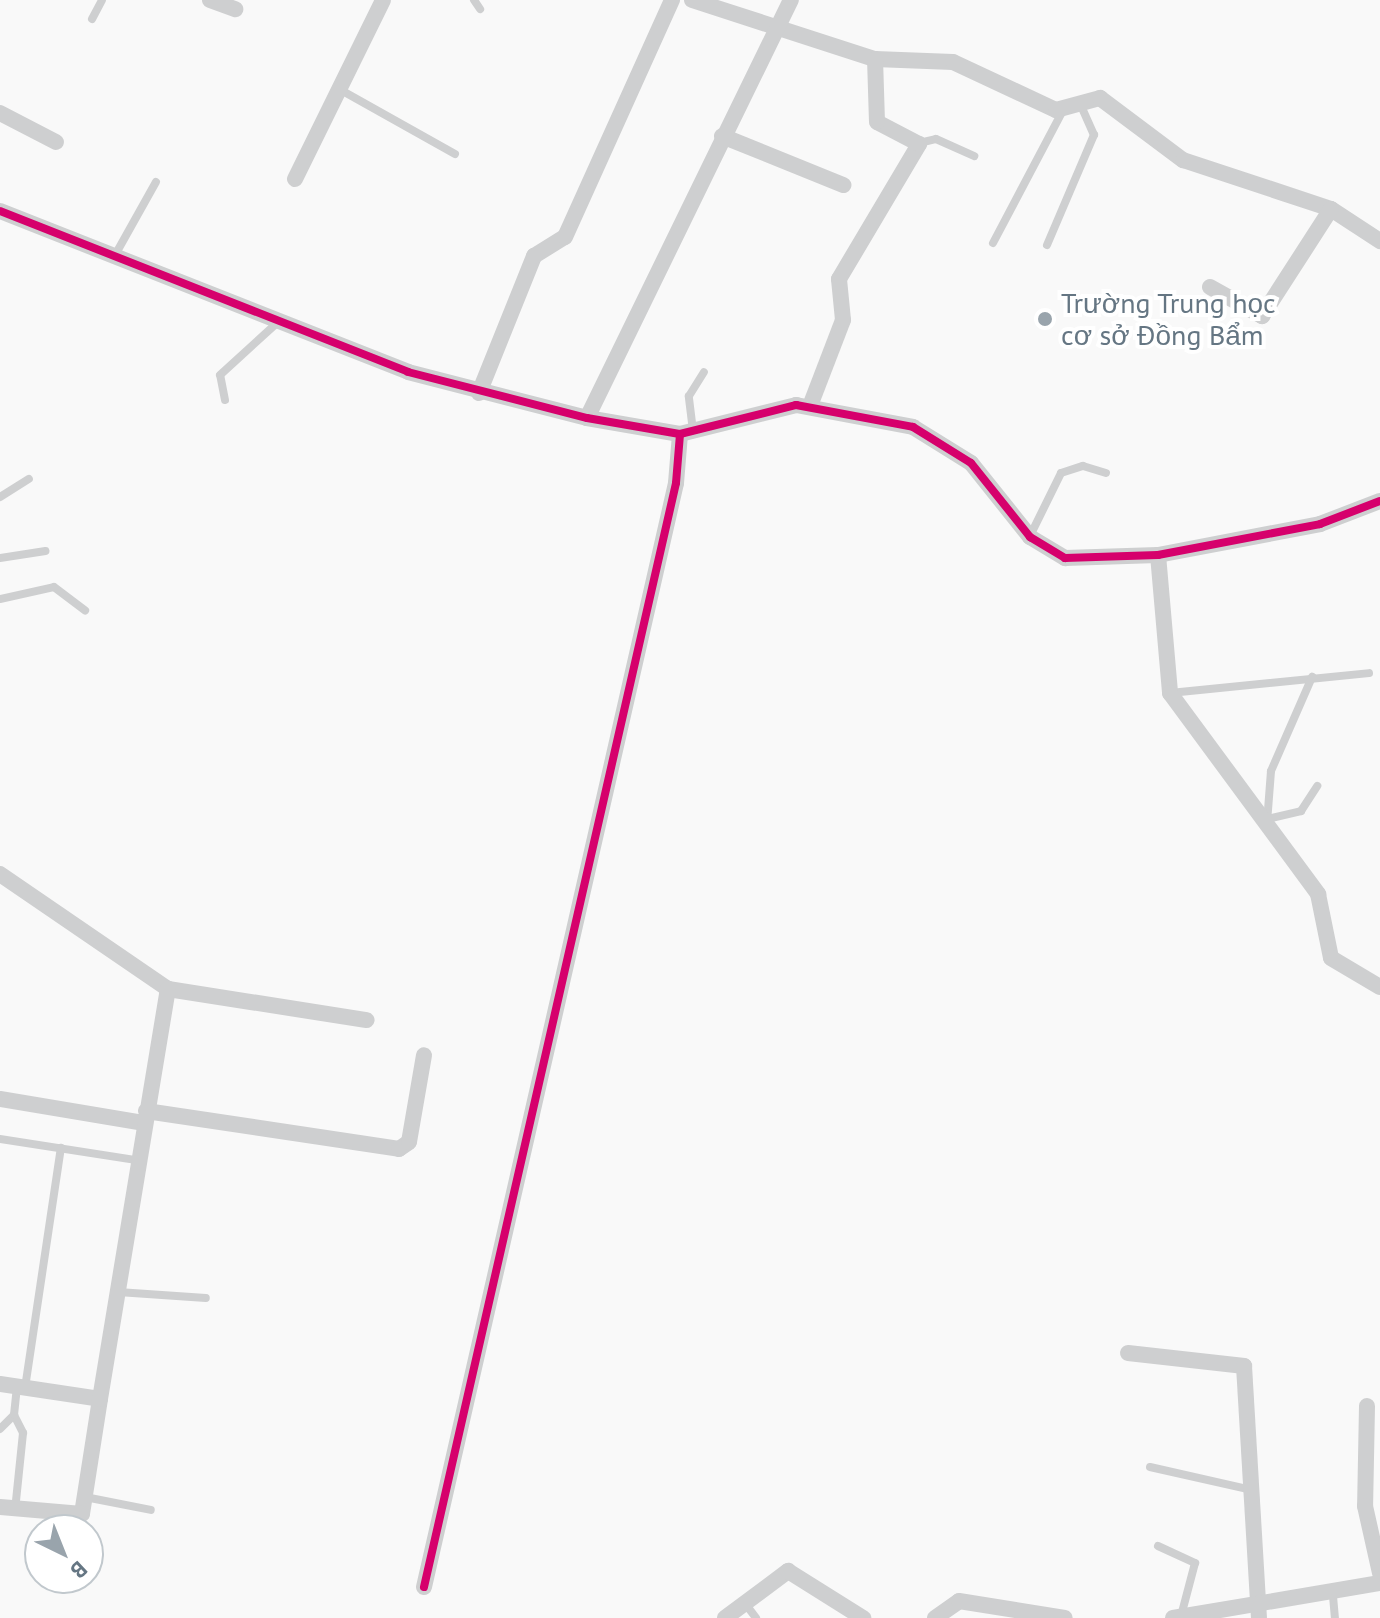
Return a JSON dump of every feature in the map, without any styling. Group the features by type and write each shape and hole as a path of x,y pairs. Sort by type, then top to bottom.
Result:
{"street":[{"path":"210,0 235,9"},
{"path":"295,179 383,0"},
{"path":"479,393 534,256 565,237 672,0"},
{"path":"692,0 780,25 875,59 953,62 1063,109 1100,98 1183,160 1331,209 1380,241"},
{"path":"587,418 791,0"},
{"path":"810,406 843,320 839,279 919,144 877,122 875,59"},
{"path":"0,113 56,142"},
{"path":"722,136 843,185"},
{"path":"1210,287 1262,316 1331,209"},
{"path":"0,211 279,321 479,393 587,418 687,433 760,409 810,406 869,416 945,441 1030,537 1065,558 1158,555 1320,524 1380,501"},
{"path":"424,1587 687,433"},
{"path":"1158,555 1170,693 1318,894 1331,958 1380,987"},
{"path":"0,874 168,989 367,1020"},
{"path":"7,1508 78,1517 84,1497 118,1292 136,1160 168,989"},
{"path":"0,1099 399,1149 409,1142 424,1055"},
{"path":"1128,1353 1244,1366 1258,1613"},
{"path":"14,1386 100,1399"},
{"path":"1367,1406 1365,1506 1380,1573"},
{"path":"725,1618 788,1571 863,1618"},
{"path":"1173,1618 1258,1613 1380,1583"},
{"path":"935,1618 959,1601 1055,1617"}],"lane":[{"path":"92,19 102,0"},
{"path":"474,0 480,9"},
{"path":"339,89 455,154"},
{"path":"1047,245 1094,135 1080,104"},
{"path":"993,243 1063,109"},
{"path":"919,144 936,139 974,156"},
{"path":"114,257 156,182"},
{"path":"225,400 220,375 226,365 279,321"},
{"path":"687,433 689,396 704,372"},
{"path":"1030,537 1061,473 1083,466 1106,473"},
{"path":"0,497 29,479"},
{"path":"0,558 45,551"},
{"path":"0,599 54,587 85,610"},
{"path":"1170,693 1369,673"},
{"path":"1312,677 1271,771 1267,823 1301,811 1317,786"},
{"path":"0,1139 136,1160"},
{"path":"7,1508 23,1433 14,1415 14,1386 61,1148"},
{"path":"118,1292 206,1298"},
{"path":"0,1429 14,1415"},
{"path":"1150,1467 1253,1490"},
{"path":"84,1497 151,1510"},
{"path":"1158,1546 1195,1563 1181,1617"},
{"path":"1333,1596 1335,1618"},
{"path":"744,1601 756,1618"}],"cycle path":[{"path":"0,211 408,372 587,418 680,434 796,405 913,427 971,463 1030,537 1065,558 1158,555 1320,524 1380,501"},
{"path":"424,1587 676,483 680,434"}],"place":[{"name":"Trường Trung học cơ sở Đồng Bẩm","path":"1045,319"}]}
